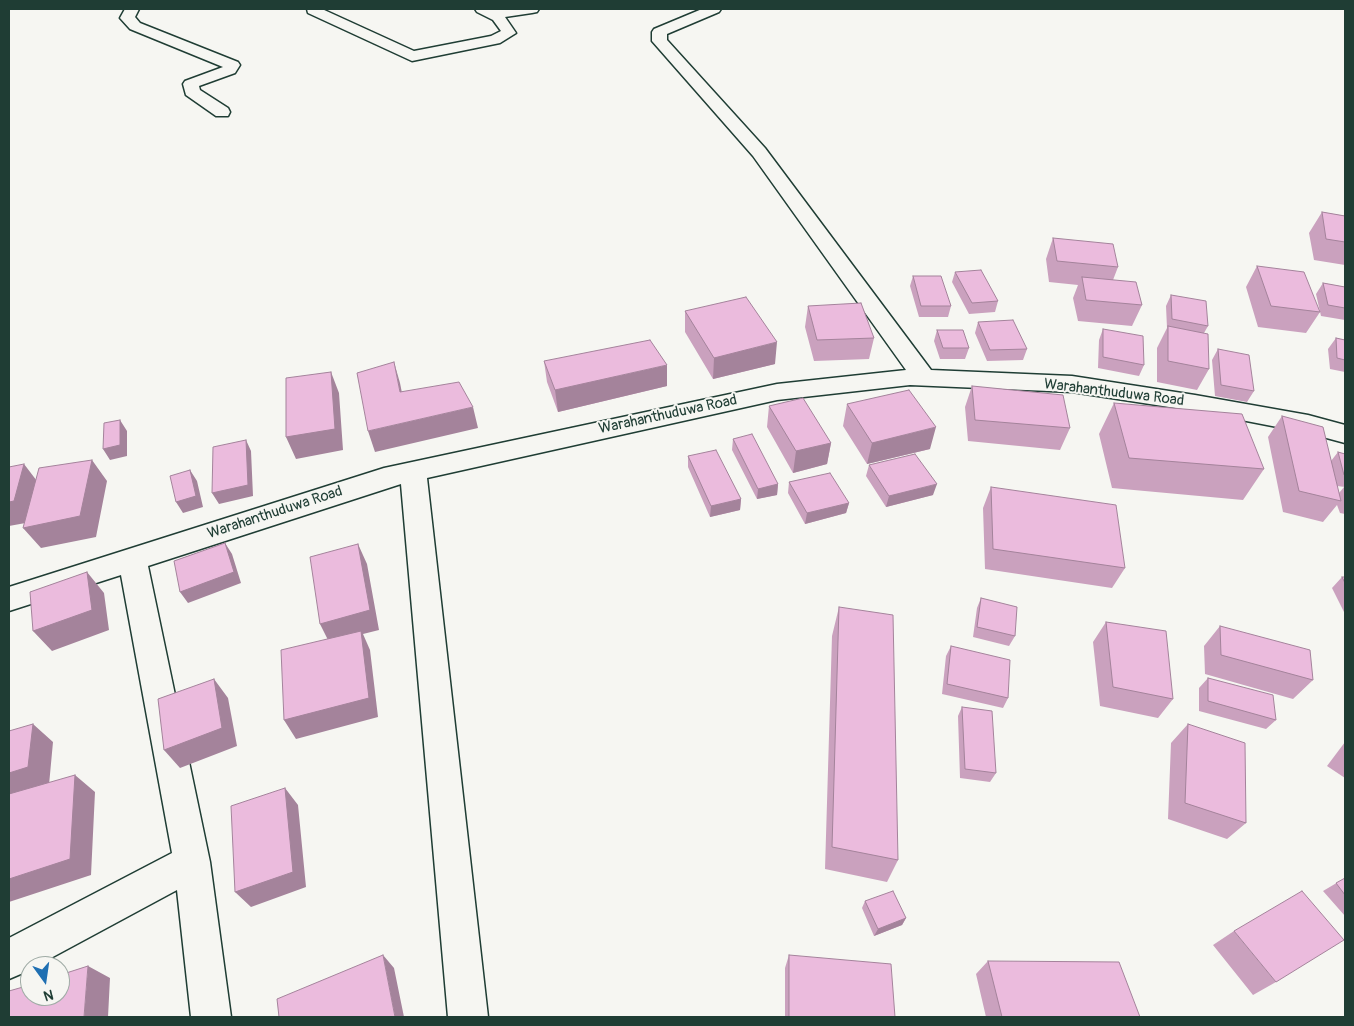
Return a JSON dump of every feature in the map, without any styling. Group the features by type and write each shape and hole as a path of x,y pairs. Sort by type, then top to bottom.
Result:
{"street":[{"path":"132,9 127,18 135,26 232,65 229,70 191,84 192,92 222,112"},
{"path":"487,11 532,9"},
{"path":"714,9 659,32 660,41 759,152 924,378"},
{"path":"313,10 412,56 495,40 509,33 498,17 487,11"},
{"name":"Warahanthuduwa Road","path":"9,599 384,478 777,392 910,377 1072,384 1195,403 1308,424 1345,434"},
{"path":"413,472 468,1017"},
{"path":"132,559 192,862 211,1017"},
{"path":"9,959 192,862"}],"building":[{"path":"1322,212 1345,216 1345,242 1326,239"},
{"path":"1053,238 1113,244 1118,267 1057,261"},
{"path":"1257,266 1304,272 1320,312 1271,306"},
{"path":"981,270 998,301 972,303 955,272"},
{"path":"913,276 941,276 951,306 921,306"},
{"path":"1082,277 1136,282 1142,305 1086,300"},
{"path":"1323,283 1345,287 1345,308 1328,305"},
{"path":"1171,295 1206,301 1208,326 1172,319"},
{"path":"746,297 777,342 714,358 685,311"},
{"path":"861,303 874,338 817,340 808,306"},
{"path":"1013,320 1027,349 990,350 978,322"},
{"path":"1168,326 1208,334 1209,369 1168,361"},
{"path":"1103,329 1143,336 1144,365 1103,357"},
{"path":"937,330 963,330 969,348 943,348"},
{"path":"1336,338 1345,340 1345,360 1337,358"},
{"path":"650,340 667,365 555,390 544,361"},
{"path":"1218,349 1249,355 1254,391 1221,385"},
{"path":"394,362 400,392 459,382 473,407 368,431 357,373"},
{"path":"331,372 335,429 286,437 286,378"},
{"path":"972,386 1063,395 1070,428 975,420"},
{"path":"909,390 936,427 872,443 847,404"},
{"path":"803,398 831,443 796,451 769,406"},
{"path":"1114,403 1242,414 1264,469 1129,458"},
{"path":"1282,416 1323,427 1341,501 1299,491"},
{"path":"120,420 120,445 103,449 104,423"},
{"path":"752,434 778,484 758,489 733,439"},
{"path":"246,440 248,485 212,493 213,447"},
{"path":"716,450 741,499 711,506 688,456"},
{"path":"1338,452 1345,454 1345,475 1344,475"},
{"path":"915,454 937,484 889,496 869,465"},
{"path":"92,460 80,516 23,528 39,468"},
{"path":"24,464 14,501 9,502 9,467"},
{"path":"190,470 196,496 176,502 170,476"},
{"path":"830,473 849,503 807,513 789,482"},
{"path":"991,487 1116,505 1125,568 993,549"},
{"path":"225,543 234,572 180,592 174,561"},
{"path":"358,544 370,610 320,624 310,557"},
{"path":"87,572 92,610 33,631 30,592"},
{"path":"981,598 1017,607 1015,636 977,627"},
{"path":"839,607 893,615 898,860 832,847"},
{"path":"1106,622 1166,631 1173,699 1113,687"},
{"path":"1220,626 1310,650 1313,680 1221,655"},
{"path":"361,631 369,698 284,720 281,650"},
{"path":"951,646 1010,660 1008,698 947,684"},
{"path":"1208,678 1273,695 1276,720 1208,701"},
{"path":"214,679 222,728 164,750 158,699"},
{"path":"962,707 992,711 996,773 965,769"},
{"path":"33,724 28,767 9,773 9,731"},
{"path":"1188,724 1245,743 1246,823 1185,803"},
{"path":"75,775 70,859 9,879 9,794"},
{"path":"285,788 293,872 235,892 231,806"},
{"path":"1345,878 1345,895 1336,883"},
{"path":"893,891 906,918 878,929 865,901"},
{"path":"1302,891 1344,940 1276,982 1234,931"},
{"path":"383,955 395,1017 279,1017 277,999"},
{"path":"789,955 891,964 895,1017 789,1017"},
{"path":"988,961 1119,962 1140,1017 1002,1017"},
{"path":"88,966 84,1017 9,1017 9,991 20,988 20,1006 70,1006 70,972"}]}
